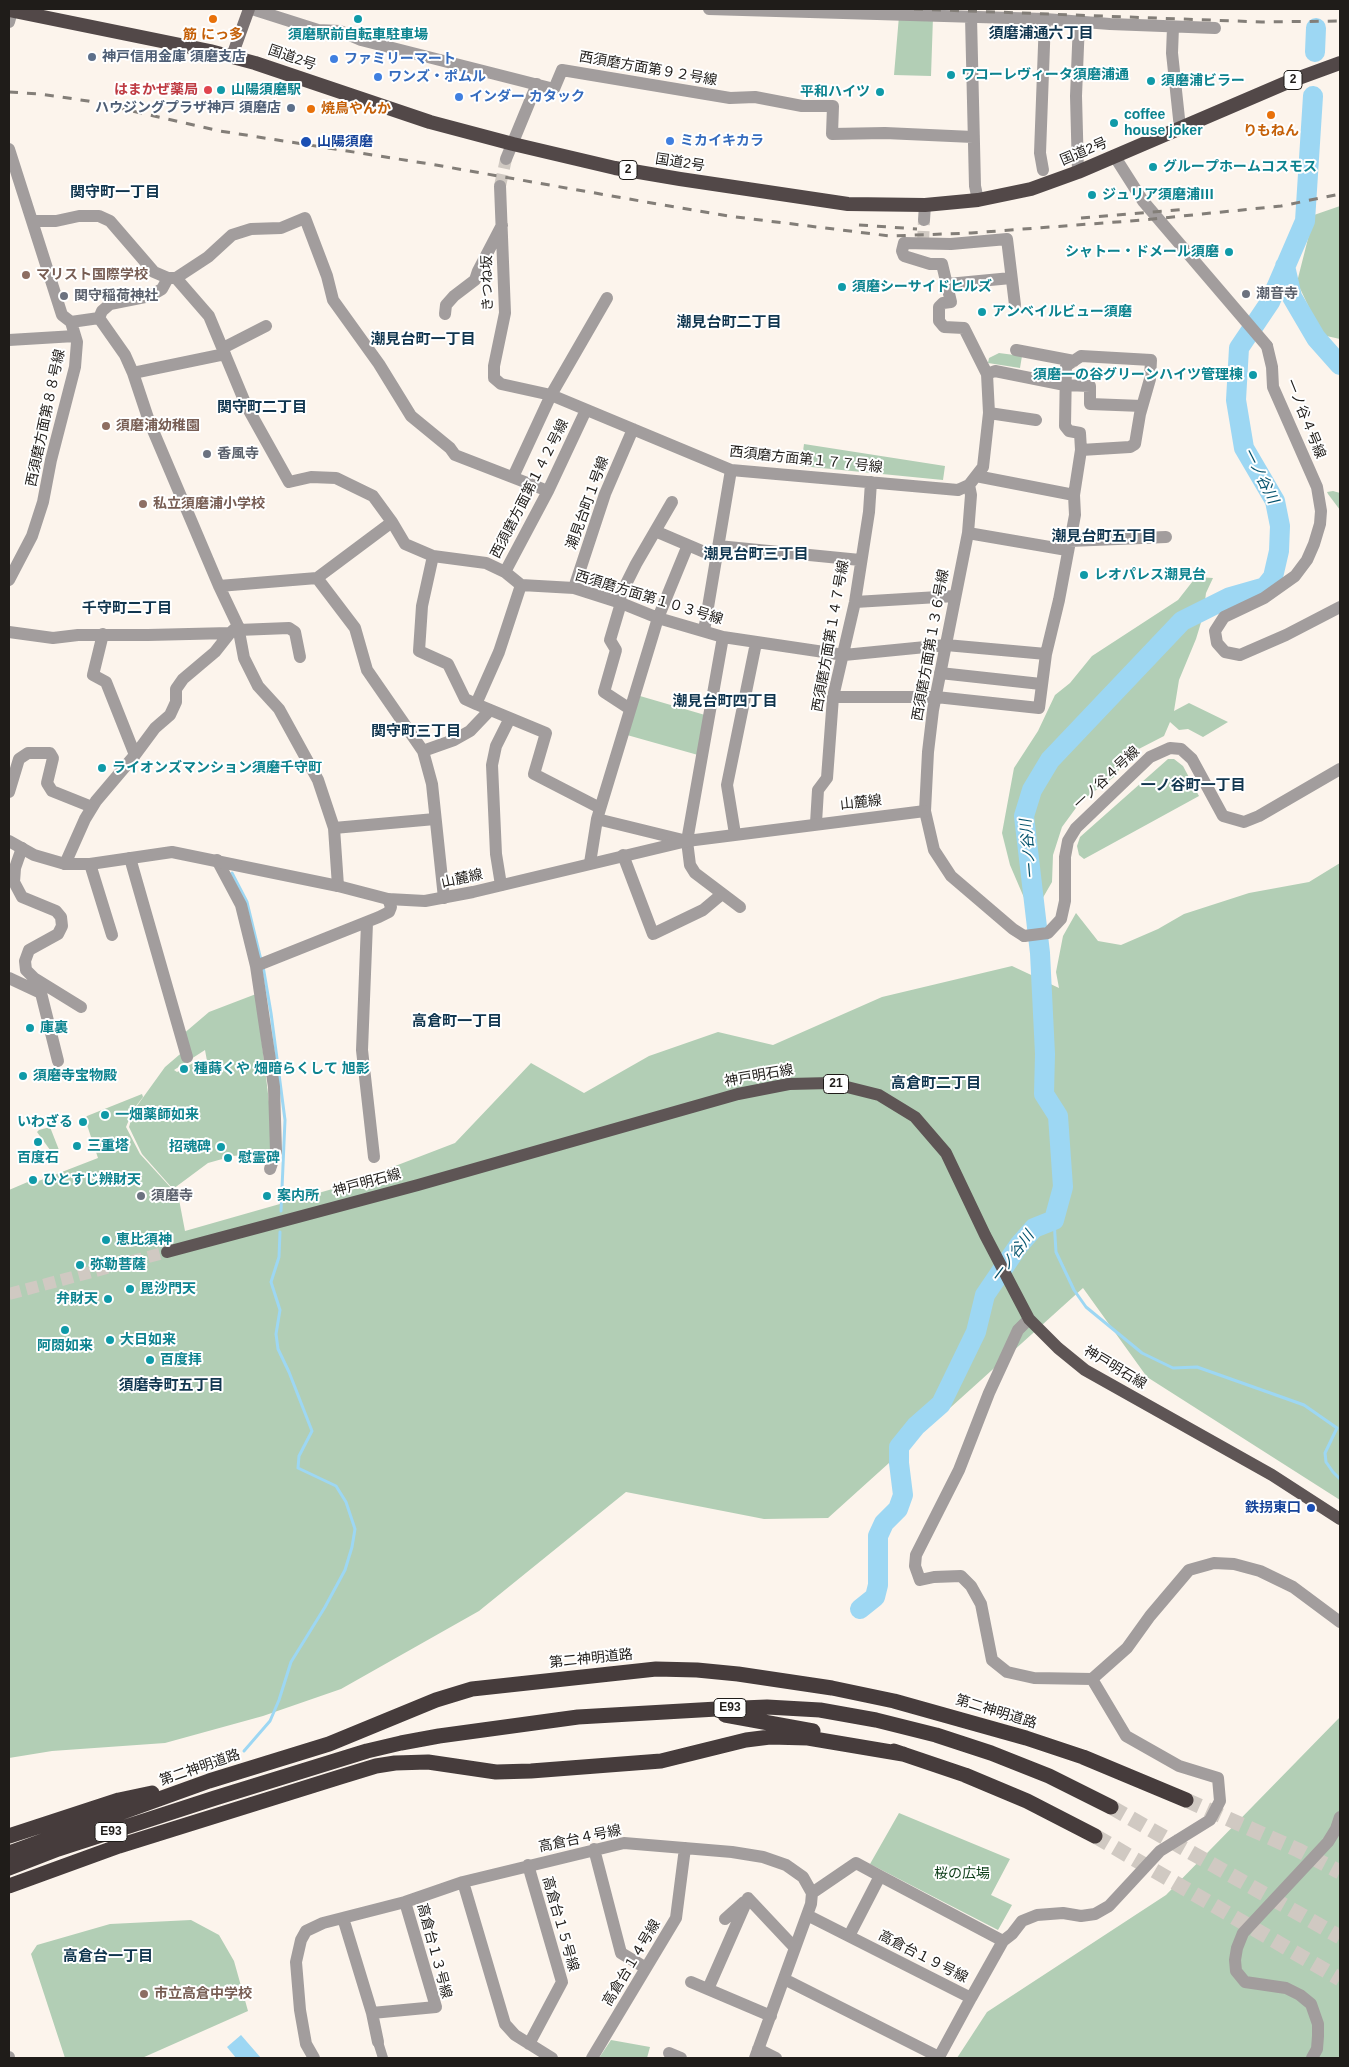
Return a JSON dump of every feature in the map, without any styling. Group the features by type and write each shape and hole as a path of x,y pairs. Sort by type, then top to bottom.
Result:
{"highway":[{"name":"国道2号","path":"10,14 40,13 232,56 430,122 615,168 848,204 925,205 978,200 1031,189 1078,172 1288,82 1340,63"},
{"name":"第二神明道路","path":"9,1853 209,1781 329,1744 436,1700 472,1689 656,1669 696,1670 832,1688 894,1700 964,1719 1083,1758 1186,1800"},
{"name":"E93","path":"9,1868 58,1849 368,1751 448,1735 578,1717 767,1707 820,1710 876,1720 936,1734 1049,1776 1111,1807"},
{"name":"E93","path":"668,1713 700,1713 761,1721 846,1738 903,1754 965,1775 1027,1801 1095,1836"},
{"path":"9,1886 119,1846 376,1766 415,1762 513,1772 661,1762 738,1742 770,1737 808,1738 903,1754"},
{"path":"9,1836 119,1800 209,1781"}],"main road":[{"path":"232,56 250,9"},
{"name":"神戸明石線","path":"168,1252 428,1182 738,1094 789,1084 831,1083 879,1095 915,1117 946,1153 985,1235 1029,1319 1058,1348 1085,1370 1272,1475 1340,1518"}],"street":[{"name":"西須磨方面第９２号線","path":"250,9 318,30 340,31 361,40 554,89 562,70 730,98 755,97 802,106 833,106 832,134 885,133 974,137"},
{"path":"710,9 971,17 1215,28"},
{"path":"971,17 975,186 978,200"},
{"path":"1043,170 1040,154 1044,20"},
{"path":"1078,22 1076,96 1078,172"},
{"path":"1173,27 1172,53 1180,128"},
{"path":"506,159 537,84"},
{"name":"西須磨方面第８８号線","path":"9,149 62,315 71,322 77,342 75,367 51,460 43,502 32,536 9,580"},
{"name":"一ノ谷４号線","path":"1115,156 1143,201 1266,346 1272,367 1273,387 1317,487 1321,511 1320,524 1307,560 1295,576 1264,598 1224,617 1215,630 1217,643 1225,652 1240,655 1286,635 1340,607"},
{"name":"きつね坂","path":"500,186 505,313 494,366 494,378 501,384 551,395"},
{"path":"924,220 925,205"},
{"path":"33,221 56,221 80,216 99,216 110,221 154,272 172,278 209,316 246,405 289,482 311,478 336,478 373,496 405,544 433,556 486,563 505,572"},
{"path":"99,318 102,311 110,304 150,296 162,289 172,278 208,257 232,235 252,229 281,228 305,218 327,276 333,300 379,364 411,416 456,455 548,491"},
{"path":"444,314 446,305 454,296 476,280 478,271 502,225"},
{"path":"1011,278 948,284 942,264 930,264 904,256 902,251 904,243 951,244 1007,239 1015,305"},
{"name":"西須磨方面第１３６号線","path":"948,284 951,302 943,303 940,307 939,322 944,327 964,328 987,374 989,413 983,467 973,481 968,533 936,697 928,752 925,811 934,850 951,876 1013,929 1024,936"},
{"path":"513,477 551,395 607,298"},
{"path":"71,322 99,318"},
{"path":"99,318 125,355 133,372 149,421 219,586 244,658 258,686 278,709 318,780 334,828 338,886"},
{"path":"133,372 224,351 266,326"},
{"path":"9,340 75,336"},
{"path":"1016,350 1074,361"},
{"path":"834,696 936,697 1039,708 1046,654 1059,600 1075,515 1074,495 1081,450 1080,432 1069,431 1065,426 1066,366 1080,356 1152,360 1150,379 1134,444 1130,447 1081,450"},
{"path":"987,374 995,372 1065,385 1090,386 1090,404 1142,406"},
{"name":"西須磨方面第１７７号線","path":"551,395 731,470 958,490 973,481"},
{"name":"西須磨方面第１４２号線","path":"521,585 505,572 548,491 586,410"},
{"path":"989,413 1036,420"},
{"name":"潮見台町１号線","path":"574,588 605,494 633,429"},
{"path":"704,632 731,470"},
{"path":"973,481 1074,495"},
{"name":"西須磨方面第１４７号線","path":"816,824 818,790 827,778 834,696 844,655 850,616 855,602 860,560 869,512 871,482"},
{"path":"630,709 604,692 616,650 610,640 621,603 620,596 672,502"},
{"path":"219,586 317,578 392,522"},
{"path":"655,531 688,545 717,551 860,560"},
{"path":"968,533 1068,545 1166,537"},
{"path":"590,863 598,814 658,618 688,545"},
{"path":"433,556 422,606 419,651 448,664 465,699 546,733 534,774 598,814 687,840"},
{"path":"317,578 355,628 367,670 423,751 432,784 444,898"},
{"path":"476,704 499,652 521,585"},
{"name":"西須磨方面第１０３号線","path":"521,585 574,588 621,603 658,618 723,637 844,655 946,645 1046,654"},
{"path":"855,602 955,596"},
{"path":"9,632 53,638 103,634 148,636 289,628 295,632 300,657"},
{"path":"65,864 92,807 155,728 170,715 176,702 176,689 183,679 215,652 235,630"},
{"path":"103,634 93,675 106,682 135,755"},
{"path":"723,637 687,840 690,865 696,873 740,907"},
{"path":"735,834 727,785 756,643"},
{"path":"940,673 1041,684"},
{"path":"423,751 454,740 470,730 490,710"},
{"path":"501,885 496,854 492,765 496,746 510,718"},
{"name":"一ノ谷４号線","path":"1024,936 1048,933 1061,919 1065,901 1065,857 1068,840 1076,828 1150,757 1170,748 1181,749 1192,758 1224,816 1244,822 1259,816 1340,768"},
{"path":"9,792 19,759 28,753 50,753 52,758 47,783 52,791 92,807"},
{"name":"山麓線","path":"9,841 34,855 65,864 90,864 172,852 338,886 388,899 425,901 501,885 687,840 925,811"},
{"path":"334,828 435,819"},
{"path":"22,848 15,868 14,882 22,897 56,912 61,917 62,926 58,934 29,950 25,961 26,970 34,978 81,1007"},
{"path":"623,855 653,934 703,910 722,894"},
{"path":"130,858 187,1057"},
{"path":"217,860 241,905 260,965 274,1087 276,1151 270,1168"},
{"path":"90,864 112,935"},
{"path":"260,965 367,923 389,912 391,907 388,899"},
{"path":"367,923 362,1050 374,1157"},
{"path":"9,978 41,993 58,1061"},
{"path":"1029,1319 1018,1330 989,1393 959,1470 916,1555 915,1566 920,1580 934,1577 961,1576 971,1586 981,1604 992,1660 1007,1672 1034,1678 1092,1679 1127,1648 1150,1616 1189,1570 1214,1563 1234,1564 1260,1571 1293,1587 1340,1622"},
{"path":"971,1998 1003,1941 1022,1922 1037,1915 1063,1913 1081,1916 1095,1914 1109,1906 1160,1851 1210,1820 1220,1801 1218,1778 1179,1766 1126,1736 1092,1679"},
{"path":"1312,2058 1317,2049 1318,2024 1311,2004 1300,1995 1286,1988 1245,1982 1236,1971 1235,1960 1243,1933 1328,1842 1336,1829 1340,1817"},
{"name":"高倉台４号線","path":"314,2058 306,2044 300,2010 296,1962 301,1940 306,1931 324,1923 405,1902 463,1882 624,1843 762,1857 786,1865 804,1877 812,1893"},
{"name":"高倉台１４号線","path":"592,2058 676,1918 685,1848"},
{"path":"594,1849 621,1953 646,1968"},
{"path":"776,2058 756,2054 811,1904 812,1893 856,1863 1003,1941"},
{"name":"高倉台１５号線","path":"528,1865 562,1982 529,2044"},
{"path":"849,1936 880,1876"},
{"path":"463,1882 505,2024 515,2035 552,2058"},
{"path":"748,1898 795,1948"},
{"path":"725,1919 748,1898"},
{"path":"708,1989 748,1898"},
{"name":"高倉台１３号線","path":"372,2013 436,2007 405,1902"},
{"name":"高倉台１９号線","path":"784,1979 938,2056 971,1998 807,1915"},
{"path":"343,1918 372,2013 383,2058"},
{"path":"691,1982 771,2016"},
{"path":"944,2058 954,2040 949,2038"}],"green space":[{"path":"899,16 933,17 931,76 894,75"},
{"path":"1340,206 1340,339 1322,335 1297,282 1314,215"},
{"path":"999,353 1022,356 1020,368 988,363 989,358"},
{"path":"804,444 945,466 943,480 801,466"},
{"path":"1327,492 1340,493 1340,510"},
{"path":"1196,577 1213,578 1206,593 1203,616 1196,639 1179,680 1174,711 1189,703 1228,722 1203,737 1188,729 1179,730 1170,722 1164,736 1131,753 1114,777 1081,801 1062,827 1053,855 1052,882 1041,901 1025,900 1010,865 1002,833 1014,768 1038,731 1055,695 1070,683 1092,656 1178,600"},
{"path":"640,696 705,715 698,755 627,735"},
{"path":"1168,759 1174,759 1183,766 1199,796 1084,859 1079,855 1077,846 1080,837"},
{"path":"1340,863 1340,1500 1147,1377 1083,1288 828,1518 764,1519 626,1492 479,1611 341,1689 263,1716 165,1743 52,1751 9,1758 9,1190 30,1181 32,1183 36,1182 98,1158 85,1119 87,1116 142,1094 143,1097 133,1110 126,1127 140,1154 172,1189 149,1198 177,1189 185,1231 343,1186 455,1143 531,1063 584,1093 649,1056 718,1032 773,1045 882,997 1012,966 1059,988 1056,972 1063,936 1076,913 1098,941 1121,945 1158,929 1184,914 1249,893 1309,882"},
{"path":"256,994 269,1102 271,1152 233,1156 208,1163 173,1189 142,1154 129,1127 134,1110 165,1067 186,1049 182,1035 209,1012","holes":["205,1050 207,1061 199,1066 193,1063 177,1072 174,1070"]},
{"path":"50,1127 59,1150 53,1154 37,1132"},
{"path":"1340,1717 1340,2058 957,2058 987,2012 1166,1895"},
{"name":"桜の広場","path":"899,1813 1010,1859 991,1895 1012,1905 998,1930 870,1864"},
{"name":"市立高倉中学校","path":"191,1920 219,1935 234,1961 248,2011 142,2058 65,2058 31,1954 37,1945 110,1924"},
{"path":"611,2040 650,2047 647,2058 599,2058"}],"water":[{"path":"241,2035 261,2058 236,2058 227,2047"}],"waterway":[{"name":"一ノ谷川","path":"1315,52 1316,28"},
{"name":"一ノ谷川","path":"860,1609 875,1597 878,1585 878,1536 884,1523 898,1509 903,1495 899,1447 916,1426 941,1404 976,1332 985,1295 1019,1245 1034,1228 1054,1220 1063,1187 1058,1116 1044,1094 1045,1054 1040,953 1024,816 1032,790 1050,760 1182,621 1230,597 1265,587 1273,577 1279,551 1280,526 1275,501 1244,448 1236,400 1239,348 1270,302 1305,221 1313,96"},
{"path":"1285,266 1292,297 1316,338 1340,365"},
{"path":"232,873 247,902 261,960"},
{"path":"263,966 285,1120 281,1211"},
{"path":"1054,1220 1056,1252 1074,1290 1086,1307 1142,1353 1173,1368 1197,1367 1304,1405 1337,1428 1325,1453 1326,1462 1340,1479"},
{"path":"244,1751 270,1721 291,1662 345,1570 355,1529 346,1502 336,1486 298,1468 299,1456 312,1431 278,1349 276,1334 280,1310 271,1282 279,1257 280,1232"}],"tunnel":[{"path":"500,186 506,159"},
{"path":"923,243 924,220"},
{"path":"9,1294 167,1252"},
{"path":"1186,1800 1298,1850 1340,1872"},
{"path":"1111,1807 1340,1937"},
{"path":"1095,1836 1340,1979"}],"railway":[{"path":"914,9 1262,22 1340,21"},
{"path":"9,92 40,94 88,101 220,131 430,164 728,216 890,236 971,233 1143,220 1281,206 1340,194"},
{"path":"1081,218 1188,209"},
{"path":"859,225 917,229"}],"place":[{"name":"筋 にっ多","path":"213,19"},
{"name":"須磨駅前自転車駐車場","path":"358,19"},
{"name":"神戸信用金庫 須磨支店","path":"92,57"},
{"name":"ファミリーマート","path":"334,59"},
{"name":"ワコーレヴィータ須磨浦通","path":"951,75"},
{"name":"ワンズ・ポムル","path":"378,77"},
{"name":"須磨浦ビラー","path":"1151,81"},
{"name":"はまかぜ薬局","path":"208,90"},
{"name":"山陽須磨駅","path":"221,90"},
{"name":"平和ハイツ","path":"880,92"},
{"name":"インダー カタック","path":"459,97"},
{"name":"ハウジングプラザ神戸 須磨店","path":"291,108"},
{"name":"焼鳥やんか","path":"311,109"},
{"name":"りもねん","path":"1271,115"},
{"name":"coffee house joker","path":"1114,123"},
{"name":"ミカイキカラ","path":"670,141"},
{"name":"山陽須磨","path":"306,142"},
{"name":"グループホームコスモス","path":"1153,167"},
{"name":"ジュリア須磨浦Ⅲ","path":"1092,195"},
{"name":"シャトー・ドメール須磨","path":"1229,252"},
{"name":"マリスト国際学校","path":"26,275"},
{"name":"須磨シーサイドヒルズ","path":"842,287"},
{"name":"潮音寺","path":"1246,294"},
{"name":"関守稲荷神社","path":"64,296"},
{"name":"アンベイルビュー須磨","path":"982,312"},
{"name":"須磨一の谷グリーンハイツ管理棟","path":"1253,375"},
{"name":"須磨浦幼稚園","path":"106,426"},
{"name":"香風寺","path":"207,454"},
{"name":"私立須磨浦小学校","path":"143,504"},
{"name":"レオパレス潮見台","path":"1084,575"},
{"name":"ライオンズマンション須磨千守町","path":"102,768"},
{"name":"庫裏","path":"30,1028"},
{"name":"種蒔くや 畑暗らくして 旭影","path":"184,1069"},
{"name":"須磨寺宝物殿","path":"23,1076"},
{"name":"一畑薬師如来","path":"105,1115"},
{"name":"いわざる","path":"83,1122"},
{"name":"百度石","path":"38,1142"},
{"name":"三重塔","path":"77,1146"},
{"name":"招魂碑","path":"221,1147"},
{"name":"慰霊碑","path":"228,1158"},
{"name":"ひとすじ辨財天","path":"33,1180"},
{"name":"須磨寺","path":"141,1196"},
{"name":"案内所","path":"267,1196"},
{"name":"恵比須神","path":"106,1240"},
{"name":"弥勒菩薩","path":"80,1265"},
{"name":"毘沙門天","path":"130,1289"},
{"name":"弁財天","path":"108,1299"},
{"name":"阿閦如来","path":"65,1330"},
{"name":"大日如来","path":"110,1340"},
{"name":"百度拝","path":"150,1360"},
{"name":"鉄拐東口","path":"1311,1508"},
{"name":"市立高倉中学校","path":"144,1994"}],"district":[{"name":"須磨浦通六丁目","path":"1041,34"},
{"name":"関守町一丁目","path":"115,193"},
{"name":"潮見台町二丁目","path":"729,323"},
{"name":"潮見台町一丁目","path":"423,340"},
{"name":"関守町二丁目","path":"262,408"},
{"name":"潮見台町五丁目","path":"1104,537"},
{"name":"潮見台町三丁目","path":"756,555"},
{"name":"千守町二丁目","path":"127,609"},
{"name":"潮見台町四丁目","path":"725,702"},
{"name":"関守町三丁目","path":"416,732"},
{"name":"一ノ谷町一丁目","path":"1193,786"},
{"name":"高倉町一丁目","path":"457,1022"},
{"name":"高倉町二丁目","path":"936,1084"},
{"name":"須磨寺町五丁目","path":"171,1386"},
{"name":"高倉台一丁目","path":"108,1957"}]}
